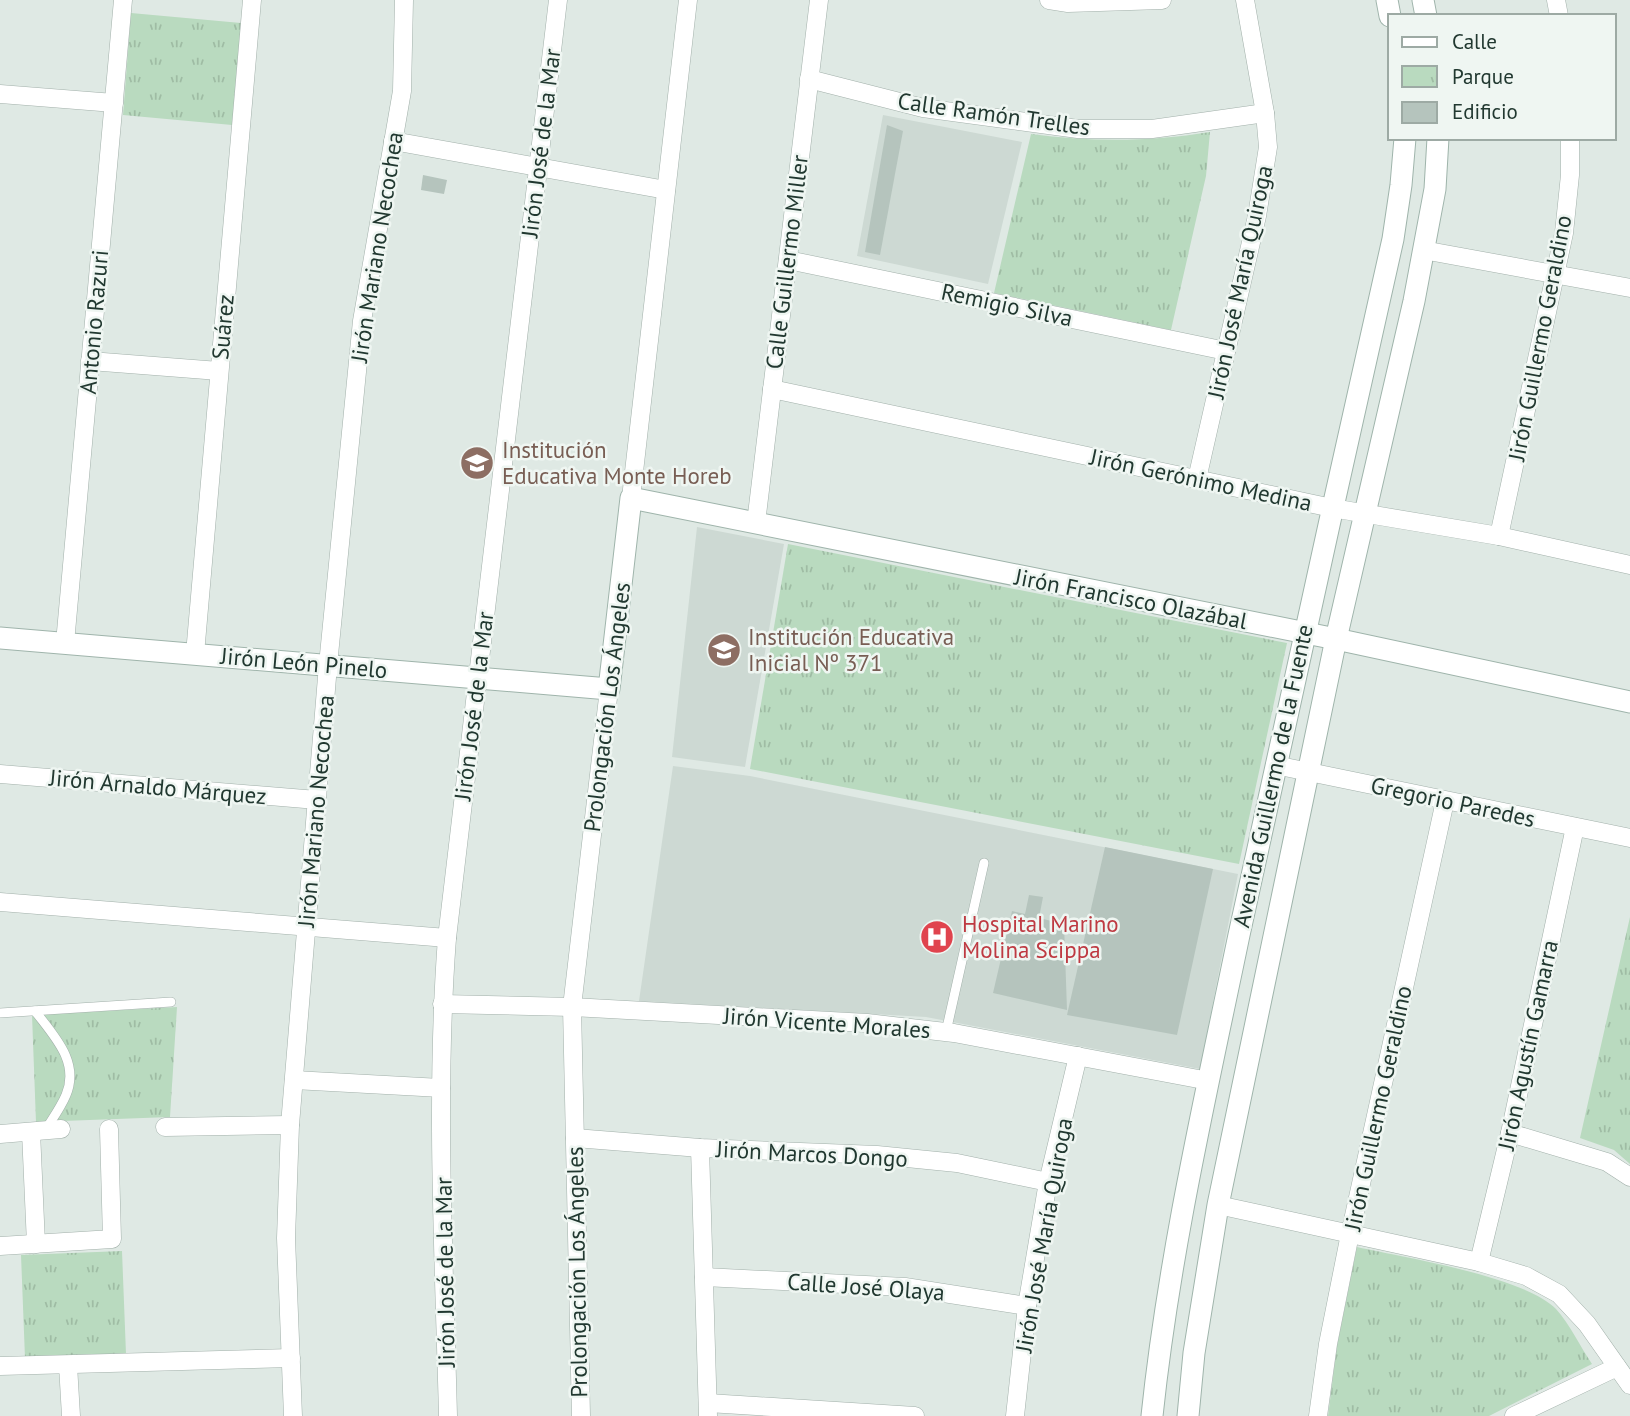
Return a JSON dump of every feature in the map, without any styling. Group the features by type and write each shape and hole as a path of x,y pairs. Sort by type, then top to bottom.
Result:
{"main road":[{"name":"Avenida Guillermo de la Fuente","path":"1152,1416 1159,1347 1175,1249 1303,634 1393,239 1405,140"},
{"name":"Avenida Guillermo de la Fuente","path":"1188,1416 1194,1353 1218,1205 1336,639 1414,300 1434,189 1438,140"},
{"name":"Jirón Francisco Olazábal","path":"631,498 1336,639 1630,702"},
{"name":"Prolongación Los Ángeles","path":"609,689 631,498"},
{"name":"Jirón León Pinelo","path":"0,638 609,689"}],"street":[{"name":"Antonio Razuri","path":"65,643 122,0"},
{"name":"Suárez","path":"195,654 252,0"},
{"name":"Jirón Mariano Necochea","path":"293,1416 286,1238 290,1125 328,665 362,321 402,91 404,0"},
{"name":"Jirón José de la Mar","path":"448,1416 441,1088 442,1004 447,938 558,0"},
{"name":"Prolongación Los Ángeles","path":"631,498 688,0"},
{"name":"Calle Guillermo Miller","path":"756,523 818,0"},
{"path":"1049,0 1068,3 1162,0"},
{"name":"Jirón José María Quiroga","path":"1197,479 1257,216 1268,147 1265,113 1245,0"},
{"name":"Calle Ramón Trelles","path":"809,79 923,108 1077,129 1152,130 1265,113"},
{"path":"0,94 114,103"},
{"name":"Jirón Guillermo Geraldino","path":"1499,536 1564,233 1570,175 1570,140"},
{"path":"393,142 666,190"},
{"path":"1423,250 1630,288"},
{"name":"Remigio Silva","path":"788,260 1226,351"},
{"path":"90,361 219,371"},
{"name":"Jirón Gerónimo Medina","path":"772,389 1365,515 1499,536 1630,563"},
{"name":"Prolongación Los Ángeles","path":"581,1416 572,1007 609,689"},
{"name":"Gregorio Paredes","path":"1275,765 1630,838"},
{"name":"Jirón Arnaldo Márquez","path":"0,774 317,800"},
{"name":"Jirón Guillermo Geraldino","path":"1318,1416 1328,1344 1350,1234 1444,801"},
{"name":"Jirón Agustín Gamarra","path":"1479,1262 1510,1133 1575,827"},
{"path":"0,902 447,938"},
{"name":"Jirón Vicente Morales","path":"442,1004 572,1007 867,1023 946,1032 1209,1081"},
{"name":"Jirón José María Quiroga","path":"1016,1416 1027,1306 1048,1182 1079,1056"},
{"path":"294,1080 441,1088"},
{"path":"164,1127 290,1125"},
{"path":"0,1246 112,1239 109,1129"},
{"path":"0,1134 46,1130 36,1244"},
{"path":"1510,1133 1607,1162 1630,1177"},
{"name":"Jirón Marcos Dongo","path":"575,1138 700,1148 903,1157 957,1163 1048,1182"},
{"path":"700,1148 708,1410 915,1416"},
{"path":"1218,1205 1479,1262 1526,1276 1559,1294 1587,1324 1630,1385"},
{"name":"Calle José Olaya","path":"704,1277 905,1287 1027,1306"},
{"path":"0,1366 291,1358"},
{"path":"68,1364 71,1416"},
{"path":"1514,1416 1617,1367"}],"lane":[{"path":"946,1032 984,863"},
{"path":"0,1013 171,1002"},
{"path":"36,1011 61,1045 68,1060 67,1093 46,1130"}],"shaded area":[{"path":"883,115 1022,142 988,284 857,256"},
{"name":"Institución Educativa Inicial Nº 371","path":"697,527 784,544 745,767 672,757"},
{"name":"Hospital Marino Molina Scippa","path":"673,766 750,776 1238,874 1200,1069 926,1017 639,1001"}],"green space":[{"path":"131,13 241,23 232,125 123,115"},
{"path":"1210,132 1206,176 1171,330 994,293 1031,134 1120,140"},
{"path":"788,544 1287,643 1239,864 750,769"},
{"path":"1630,917 1630,1164 1614,1150 1580,1138"},
{"path":"177,1007 170,1117 36,1122 32,1015"},
{"path":"1357,1247 1462,1270 1518,1287 1540,1297 1561,1315 1592,1364 1489,1416 1328,1416 1337,1346"},
{"path":"122,1251 126,1354 25,1358 21,1255"}],"building":[{"path":"887,125 903,131 880,255 865,252"},
{"path":"423,175 447,180 444,194 421,190"},
{"path":"1105,847 1213,869 1177,1035 1067,1015"},
{"path":"1029,895 1043,897 1039,918 1064,924 1067,1010 993,993 1012,911 1025,914"}],"place":[{"name":"Institución Educativa Monte Horeb","path":"477,463"},
{"name":"Institución Educativa Inicial Nº 371","path":"724,650"},
{"name":"Hospital Marino Molina Scippa","path":"937,937"}]}
